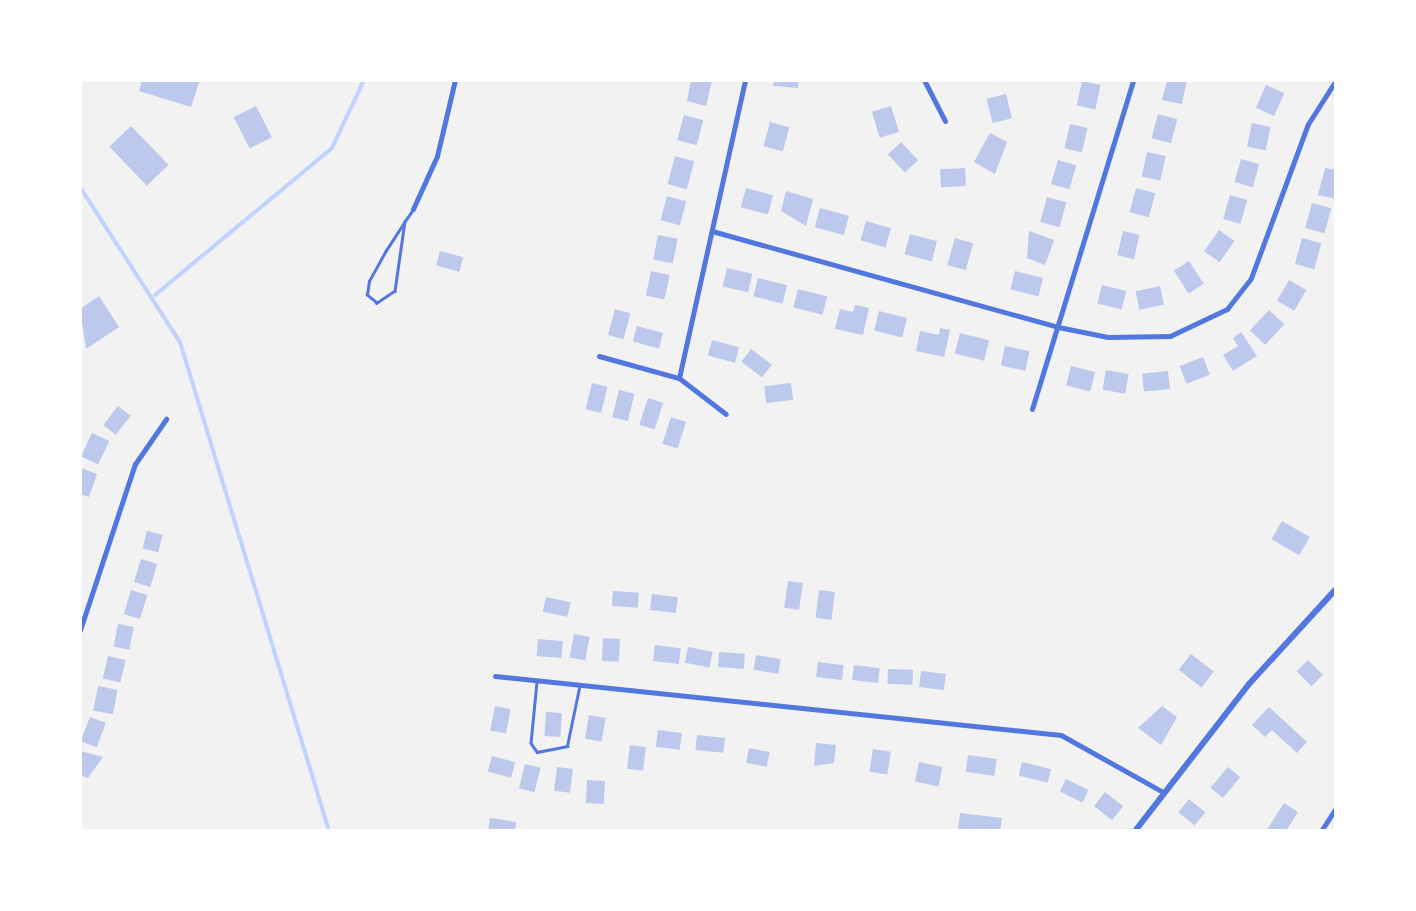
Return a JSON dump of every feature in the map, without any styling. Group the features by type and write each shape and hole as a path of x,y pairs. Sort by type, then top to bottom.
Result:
{"street":[{"path":"413,210 437,156 455,80"},
{"path":"679,378 745,80"},
{"path":"924,80 946,121"},
{"path":"1032,409 1133,80"},
{"path":"712,231 1058,327 1108,337 1170,336 1226,309 1265,252 1308,124 1336,80"},
{"path":"599,356 679,378 726,414"},
{"path":"80,630 135,464 166,419"},
{"path":"1134,831 1162,792 1336,589"},
{"path":"495,676 1061,735 1162,792"},
{"path":"1321,831 1336,808"}],"lane":[{"path":"405,221 396,291 377,303 367,294 370,280 405,221 413,210"},
{"path":"537,680 532,749 552,754 572,737 579,684"}],"building":[{"path":"142,80 200,80 191,107 139,91"},
{"path":"691,80 712,81 706,106 687,101"},
{"path":"774,80 799,80 798,88 773,86"},
{"path":"1167,80 1187,80 1182,104 1162,100"},
{"path":"1082,81 1101,85 1095,109 1077,105"},
{"path":"1266,85 1284,93 1274,116 1256,108"},
{"path":"1006,94 1012,118 993,123 987,99"},
{"path":"256,106 272,137 250,149 234,117"},
{"path":"891,106 899,132 880,138 872,112"},
{"path":"1158,114 1177,119 1171,143 1152,138"},
{"path":"684,115 703,120 697,145 677,140"},
{"path":"770,122 789,127 783,151 764,146"},
{"path":"1252,123 1271,127 1266,150 1247,146"},
{"path":"1070,124 1088,128 1082,152 1064,148"},
{"path":"131,126 169,165 147,186 109,147"},
{"path":"990,133 1007,142 995,174 974,162"},
{"path":"901,142 918,160 905,173 888,154"},
{"path":"1147,152 1166,156 1160,180 1142,176"},
{"path":"675,156 694,161 687,189 667,184"},
{"path":"1241,159 1259,164 1253,187 1234,182"},
{"path":"1058,160 1076,165 1069,189 1051,184"},
{"path":"965,168 966,186 941,187 940,169"},
{"path":"1325,168 1336,170 1336,199 1318,195"},
{"path":"746,188 773,195 768,215 741,207"},
{"path":"1136,188 1155,193 1149,217 1130,212"},
{"path":"786,191 813,199 806,226 781,211"},
{"path":"1230,195 1247,200 1240,224 1223,219"},
{"path":"667,196 686,201 680,225 661,220"},
{"path":"1047,197 1066,202 1060,227 1040,222"},
{"path":"1312,203 1331,208 1325,233 1305,228"},
{"path":"820,208 849,216 844,235 815,227"},
{"path":"866,221 891,228 885,247 860,240"},
{"path":"1219,230 1235,241 1220,262 1204,251"},
{"path":"1029,231 1054,240 1045,265 1027,258"},
{"path":"1123,231 1140,235 1134,259 1117,255"},
{"path":"910,234 937,241 932,262 905,254"},
{"path":"658,235 678,239 673,263 653,260"},
{"path":"955,238 973,243 966,270 947,265"},
{"path":"1302,238 1321,243 1314,269 1295,264"},
{"path":"440,251 463,257 459,272 436,265"},
{"path":"1189,261 1204,284 1189,293 1174,271"},
{"path":"727,268 752,274 748,292 723,287"},
{"path":"651,271 670,275 664,299 646,295"},
{"path":"1015,271 1043,278 1039,296 1010,289"},
{"path":"758,278 787,285 783,304 753,296"},
{"path":"1289,280 1306,290 1294,311 1277,301"},
{"path":"1102,285 1126,291 1122,309 1097,303"},
{"path":"1160,286 1164,305 1139,310 1136,291"},
{"path":"798,289 827,296 823,315 793,307"},
{"path":"99,296 119,327 86,349 80,309"},
{"path":"855,305 869,308 863,335 835,329 840,309 853,312"},
{"path":"615,309 630,313 623,339 608,335"},
{"path":"1269,310 1284,324 1265,345 1250,330"},
{"path":"879,311 907,318 902,337 874,330"},
{"path":"637,326 663,333 659,348 633,341"},
{"path":"940,328 950,330 944,357 916,351 920,331 939,335"},
{"path":"1241,332 1257,356 1233,371 1223,355 1238,346 1233,338"},
{"path":"960,333 989,340 984,361 955,353"},
{"path":"712,340 739,347 735,363 708,355"},
{"path":"1005,346 1029,351 1025,371 1001,366"},
{"path":"751,349 772,365 762,377 741,362"},
{"path":"1203,357 1210,375 1186,384 1180,366"},
{"path":"1071,366 1095,372 1090,391 1066,385"},
{"path":"1106,370 1129,374 1125,394 1103,390"},
{"path":"1168,371 1170,389 1144,392 1142,374"},
{"path":"592,383 608,387 601,413 585,409"},
{"path":"791,383 793,400 766,403 764,386"},
{"path":"619,390 635,394 628,421 612,417"},
{"path":"648,398 663,403 655,430 639,425"},
{"path":"118,406 131,416 116,435 103,425"},
{"path":"671,417 686,422 678,449 662,444"},
{"path":"92,433 109,441 98,465 81,457"},
{"path":"81,468 97,474 89,497 80,494"},
{"path":"1282,521 1310,537 1299,555 1272,539"},
{"path":"147,531 163,535 158,552 143,548"},
{"path":"141,559 157,564 150,587 134,582"},
{"path":"788,581 803,583 799,610 784,608"},
{"path":"131,590 147,595 140,619 124,614"},
{"path":"819,590 835,592 831,620 816,618"},
{"path":"613,591 639,593 638,608 612,606"},
{"path":"652,594 678,597 676,613 650,610"},
{"path":"546,597 570,602 567,617 543,612"},
{"path":"118,624 134,627 129,650 114,647"},
{"path":"574,634 590,637 585,661 569,658"},
{"path":"603,638 620,639 619,662 602,661"},
{"path":"538,639 563,641 561,658 537,656"},
{"path":"655,645 681,648 679,664 653,661"},
{"path":"688,647 713,652 709,667 685,663"},
{"path":"719,652 745,654 744,669 718,667"},
{"path":"1191,654 1214,672 1202,688 1179,670"},
{"path":"756,655 781,659 778,674 754,670"},
{"path":"108,656 126,660 120,682 103,678"},
{"path":"1308,660 1323,675 1312,686 1297,671"},
{"path":"818,662 844,665 842,680 816,677"},
{"path":"854,665 880,668 878,683 852,680"},
{"path":"888,669 913,670 912,685 887,684"},
{"path":"921,671 946,674 944,690 919,687"},
{"path":"98,686 118,690 113,714 93,711"},
{"path":"495,706 511,709 506,734 490,731"},
{"path":"1162,706 1177,717 1161,745 1138,728"},
{"path":"1269,707 1307,742 1297,753 1272,730 1265,737 1252,725"},
{"path":"546,712 562,713 560,737 544,736"},
{"path":"589,715 606,718 602,742 585,739"},
{"path":"90,717 106,723 97,747 81,741"},
{"path":"658,730 682,733 680,750 656,747"},
{"path":"697,735 725,738 723,753 695,750"},
{"path":"816,743 836,745 834,763 814,766"},
{"path":"630,745 646,747 643,771 627,769"},
{"path":"749,748 770,752 767,767 746,763"},
{"path":"873,749 891,752 887,775 869,772"},
{"path":"80,751 103,757 88,778 80,775"},
{"path":"968,755 997,759 994,776 966,772"},
{"path":"492,756 515,762 511,778 488,771"},
{"path":"919,762 942,767 938,787 915,782"},
{"path":"1022,762 1051,769 1048,783 1019,776"},
{"path":"525,764 541,768 534,792 519,788"},
{"path":"557,767 573,769 570,793 554,791"},
{"path":"1228,767 1240,777 1223,798 1211,788"},
{"path":"1066,779 1088,790 1082,803 1060,792"},
{"path":"587,780 605,781 604,804 586,803"},
{"path":"1105,792 1123,806 1112,820 1094,806"},
{"path":"1189,799 1205,812 1195,825 1178,812"},
{"path":"1284,803 1298,812 1286,831 1266,831"},
{"path":"960,813 1002,818 1000,831 958,831"},
{"path":"490,818 516,822 515,831 488,831"}],"waterway":[{"path":"155,295 332,148 364,80"},
{"path":"80,187 180,342 329,831"}]}
